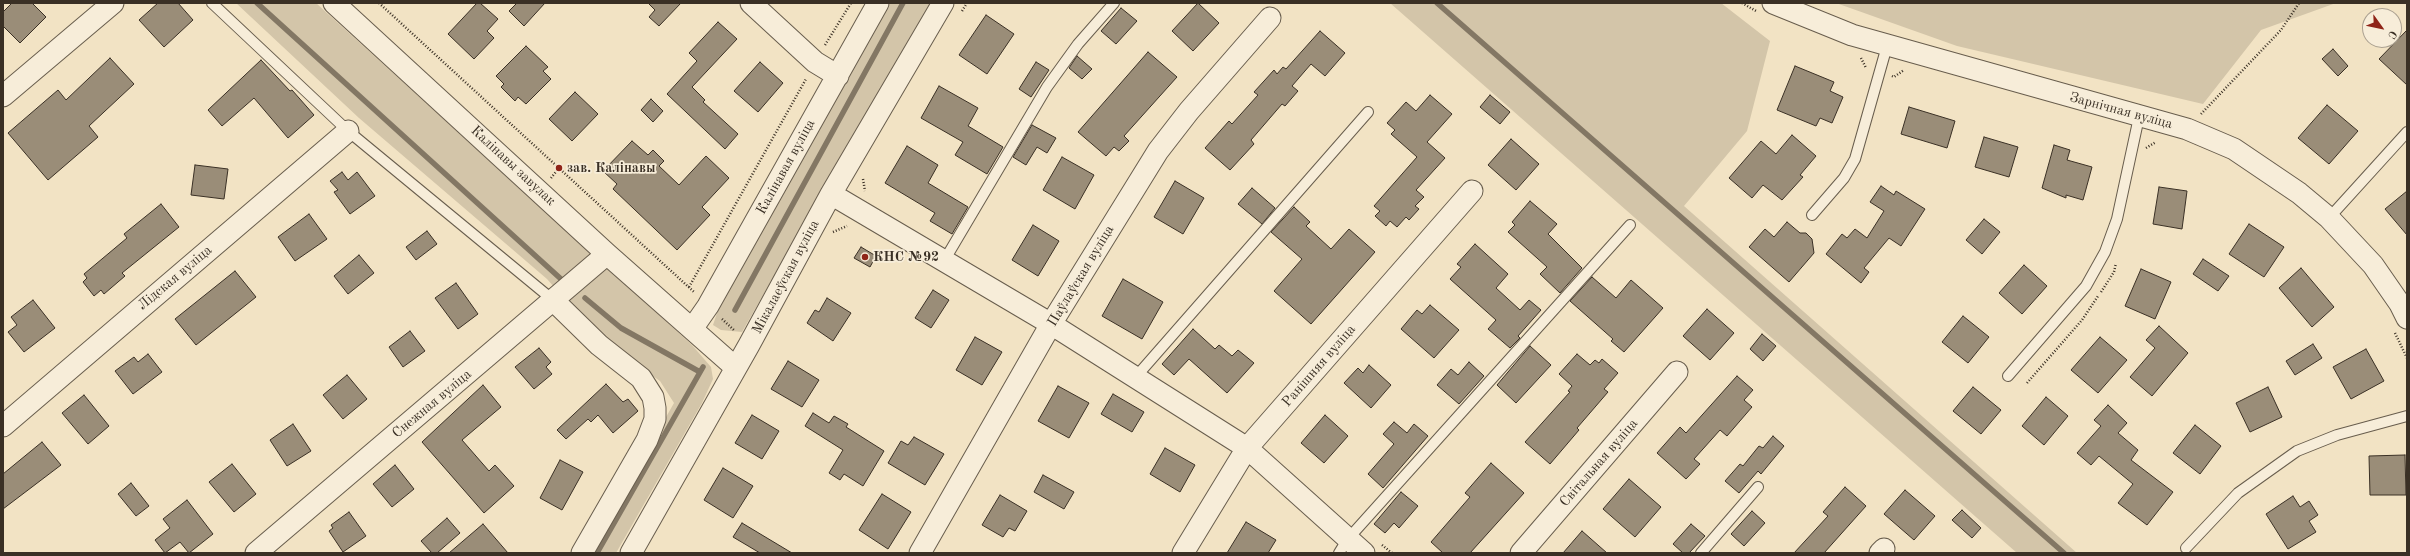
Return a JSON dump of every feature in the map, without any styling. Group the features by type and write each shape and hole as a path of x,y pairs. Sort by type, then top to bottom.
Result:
{"street":[{"path":"3,96 113,3"},
{"name":"Калінавы завулак","path":"334,3 607,254 736,368"},
{"path":"751,3 815,62 838,76"},
{"name":"Калінавая вуліца","path":"692,329 708,306 878,3"},
{"name":"Мікалаеўская вуліца","path":"631,553 749,345 831,194 943,3"},
{"name":"Зарнічная вуліца","path":"1767,8 1888,46 2187,128 2234,149 2259,164 2329,218 2373,265 2400,304 2400,323"},
{"name":"Паўлаўская вуліца","path":"920,553 1051,324 1158,151 1189,111 1270,18"},
{"name":"Лідская вуліца","path":"3,426 348,131"},
{"name":"Ранішняя вуліца","path":"1183,553 1247,448 1472,191"},
{"path":"831,194 1051,324 1134,379 1247,448 1343,546 1364,553"},
{"name":"Снежная вуліца","path":"256,553 607,254"},
{"path":"553,300 599,345 641,378 653,397 655,408 653,424 647,440 582,553"},
{"name":"Світальная вуліца","path":"1521,553 1677,372"}],"lane":[{"path":"212,3 348,131 553,300"},
{"path":"944,261 1047,87 1078,44 1114,3"},
{"path":"1812,215 1837,187 1852,163 1888,46"},
{"path":"1134,379 1368,112"},
{"path":"2008,376 2086,286 2105,252 2117,219 2139,116"},
{"path":"2329,218 2407,132"},
{"path":"1343,546 1630,225"},
{"path":"2186,548 2238,493 2297,450 2336,435 2407,416"},
{"path":"1701,553 1758,487"}],"path":[{"path":"379,3 749,345"},
{"path":"689,288 815,62 851,3"},
{"path":"1742,3 1767,8"},
{"path":"2187,128 2281,30 2299,3"},
{"path":"1859,53 1866,68 1894,77 1906,68"},
{"path":"2133,145 2148,148 2154,141 2161,142"},
{"path":"2400,323 2407,358"}],"shaded area":[{"path":"236,3 316,3 692,345 711,367 713,379 702,403 616,553 589,553 674,403 660,381 600,339 547,279 359,118"},
{"path":"890,3 933,3 908,41 742,332 721,330 713,325 718,310"},
{"path":"1390,3 1721,3 1770,41 1747,131 1684,206 2077,553 2017,553"},
{"path":"1836,3 2336,3 2261,30 2203,104 1957,46"}],"building":[{"path":"12,3 32,3 46,17 20,43 3,26 3,12"},
{"path":"158,3 178,3 193,20 164,47 139,20"},
{"path":"477,3 480,3 498,19 487,31 494,38 474,59 448,34"},
{"path":"517,3 545,3 524,26 509,11"},
{"path":"648,3 681,3 659,26 649,17 655,10"},
{"path":"1198,3 1219,23 1193,51 1172,31"},
{"path":"1121,8 1137,21 1116,44 1101,31"},
{"path":"986,15 1014,34 987,74 959,55"},
{"path":"718,22 737,39 692,87 705,100 703,102 738,134 725,149 667,94 697,61 689,53"},
{"path":"2407,30 2407,85 2379,59 2390,48 2402,48 2402,35"},
{"path":"1320,31 1345,53 1325,76 1311,64 1292,86 1298,91 1285,106 1282,104 1251,140 1254,144 1230,170 1205,148 1229,121 1232,124 1258,95 1254,92 1274,70 1277,74 1283,67 1286,69"},
{"path":"526,46 548,67 543,71 551,79 526,104 518,97 515,101 501,87 504,84 496,76"},
{"path":"2333,49 2348,66 2338,76 2322,59"},
{"path":"1148,52 1177,77 1124,136 1129,141 1119,151 1114,147 1106,156 1078,132"},
{"path":"1077,56 1092,69 1082,79 1069,68"},
{"path":"110,58 134,84 89,126 98,137 48,180 8,133 58,90 66,100"},
{"path":"261,60 290,91 292,90 314,115 288,138 254,98 222,126 208,110"},
{"path":"760,62 783,83 758,112 734,91"},
{"path":"1036,62 1049,70 1031,97 1019,89"},
{"path":"1795,66 1834,82 1830,91 1843,97 1832,123 1820,118 1816,126 1777,110"},
{"path":"939,86 978,108 968,126 1003,147 987,174 955,155 963,142 921,118"},
{"path":"575,92 598,114 572,141 549,119"},
{"path":"1430,95 1452,114 1427,142 1445,158 1416,190 1424,197 1415,206 1419,209 1409,220 1406,217 1397,227 1390,221 1386,226 1375,216 1380,211 1374,206 1417,157 1391,134 1395,130 1387,123 1406,102 1416,111"},
{"path":"1490,95 1510,112 1500,124 1480,107"},
{"path":"651,99 663,111 653,122 641,110"},
{"path":"2327,105 2358,131 2329,164 2298,138"},
{"path":"1909,107 1955,121 1947,148 1901,134"},
{"path":"1032,125 1056,138 1047,153 1037,147 1026,165 1013,157"},
{"path":"1792,135 1816,156 1800,175 1803,177 1782,200 1763,185 1752,198 1729,178 1761,141 1776,154"},
{"path":"1984,137 2018,147 2009,177 1975,167"},
{"path":"1511,139 1539,164 1516,190 1488,165"},
{"path":"632,141 648,155 653,150 664,161 659,166 679,185 706,156 729,178 702,207 710,215 677,250 613,189 617,184 603,171"},
{"path":"2054,145 2070,150 2067,160 2092,167 2083,200 2066,195 2066,198 2042,188"},
{"path":"907,146 938,165 928,183 968,207 952,234 930,221 935,213 885,183"},
{"path":"1062,157 1094,175 1075,209 1043,190"},
{"path":"195,165 228,169 224,199 191,195"},
{"path":"342,172 348,180 357,172 375,196 350,214 334,192 338,190 330,181"},
{"path":"1175,181 1204,198 1183,234 1154,217"},
{"path":"1881,186 1894,195 1896,191 1925,209 1901,246 1889,238 1864,268 1869,272 1861,283 1826,254 1842,234 1847,238 1855,229 1867,238 1884,211 1870,202"},
{"path":"2159,187 2187,191 2182,229 2153,224"},
{"path":"1252,188 1275,208 1262,224 1238,204"},
{"path":"2407,191 2407,235 2385,209"},
{"path":"1530,201 1557,224 1548,234 1582,268 1560,293 1540,274 1547,267 1508,232 1515,225 1512,222"},
{"path":"161,204 179,227 122,273 125,276 104,294 101,290 94,296 83,282 87,278 84,274 127,238 124,234"},
{"path":"1294,207 1310,222 1306,226 1331,249 1349,229 1375,252 1311,324 1274,291 1302,259 1271,232"},
{"path":"309,214 327,239 295,261 278,237"},
{"path":"1984,219 2000,232 1982,254 1966,240"},
{"path":"1787,222 1800,233 1806,233 1812,239 1814,253 1789,282 1749,247 1765,229 1774,237"},
{"path":"2249,224 2284,247 2264,277 2229,254"},
{"path":"1033,225 1059,241 1038,276 1012,260"},
{"path":"427,231 437,244 416,260 406,247"},
{"path":"1475,244 1508,274 1496,288 1520,310 1529,300 1541,310 1518,336 1520,338 1510,348 1488,329 1496,320 1450,279 1461,267 1457,264"},
{"name":"КНС №92","path":"861,247 876,256 870,267 854,258"},
{"path":"359,255 374,273 348,294 334,276"},
{"path":"2203,259 2229,276 2218,291 2193,274"},
{"path":"2024,265 2047,286 2022,314 1999,293"},
{"path":"2301,268 2334,307 2312,327 2279,288"},
{"path":"2141,269 2171,282 2155,319 2125,306"},
{"path":"235,271 256,297 196,345 175,319"},
{"path":"1592,277 1616,298 1631,280 1663,308 1624,352 1611,341 1613,339 1570,301"},
{"path":"1123,279 1163,302 1142,339 1102,316"},
{"path":"456,283 478,314 458,329 435,298"},
{"path":"933,290 949,300 931,328 915,318"},
{"path":"827,298 851,313 833,341 807,323 815,310 819,312"},
{"path":"33,300 55,328 24,352 8,332 17,325 11,317"},
{"path":"1430,305 1459,330 1434,358 1401,329 1417,310 1422,314"},
{"path":"1707,309 1734,333 1710,360 1683,336"},
{"path":"1963,316 1989,337 1968,363 1942,342"},
{"path":"2159,326 2188,353 2152,396 2130,377 2155,348 2146,340"},
{"path":"1193,329 1215,349 1219,345 1232,356 1238,350 1254,363 1227,393 1189,359 1174,375 1162,364"},
{"path":"410,331 425,351 403,367 389,347"},
{"path":"1762,334 1776,346 1763,361 1750,349"},
{"path":"975,337 1002,352 982,385 956,370"},
{"path":"2100,337 2127,360 2098,393 2071,370"},
{"path":"2313,344 2322,358 2295,375 2286,361"},
{"path":"1530,346 1551,365 1516,403 1497,385"},
{"path":"539,348 551,362 546,367 552,374 534,389 515,367"},
{"path":"2366,349 2384,381 2351,399 2333,367"},
{"path":"148,354 162,372 133,394 115,371 134,357 138,362"},
{"path":"1577,354 1590,365 1595,360 1599,363 1602,359 1618,373 1604,389 1608,392 1577,428 1579,430 1550,464 1525,442 1570,392 1568,391 1572,386 1559,374"},
{"path":"788,361 819,380 802,407 771,389"},
{"path":"1469,362 1484,376 1459,404 1437,385 1451,369 1458,375"},
{"path":"1369,365 1391,385 1371,408 1344,383 1358,368 1363,373"},
{"path":"347,375 367,399 343,419 323,395"},
{"path":"1737,376 1753,390 1744,400 1752,407 1727,436 1720,430 1694,459 1700,464 1686,479 1657,453 1680,427 1686,433"},
{"path":"606,384 623,402 628,399 638,411 613,433 598,415 591,422 588,419 566,439 557,430"},
{"path":"483,385 501,407 462,440 489,471 495,465 514,486 484,513 422,442"},
{"path":"1058,386 1089,403 1069,438 1038,421"},
{"path":"1973,387 2001,410 1981,434 1953,411"},
{"path":"2268,387 2282,417 2250,432 2236,403"},
{"path":"1113,394 1144,412 1132,432 1101,414"},
{"path":"84,395 109,426 88,444 62,413"},
{"path":"2046,397 2068,416 2044,445 2022,426"},
{"path":"2108,405 2127,423 2118,433 2138,450 2131,460 2173,492 2147,525 2118,503 2133,484 2099,456 2091,465 2077,453 2101,426 2094,420"},
{"path":"813,413 829,423 834,416 848,424 846,427 884,451 863,486 844,474 840,480 829,473 843,450 805,426"},
{"path":"752,415 779,431 762,459 735,443"},
{"path":"1325,415 1348,436 1324,463 1301,443"},
{"path":"1394,422 1407,433 1414,424 1428,436 1383,488 1368,474 1394,444 1383,434"},
{"path":"293,424 311,451 287,466 270,440"},
{"path":"2195,425 2221,446 2200,474 2173,453"},
{"path":"1773,436 1784,446 1761,474 1758,471 1739,493 1725,481 1740,464 1743,466 1759,446 1763,448"},
{"path":"914,437 944,454 925,485 888,463 901,441 908,445"},
{"path":"42,442 61,465 3,509 3,474"},
{"path":"1165,448 1195,465 1180,492 1150,474"},
{"path":"2405,455 2406,495 2370,495 2369,456"},
{"path":"560,460 583,472 562,510 540,498"},
{"path":"1491,463 1524,493 1470,553 1443,553 1431,542 1470,497 1465,493"},
{"path":"232,464 256,494 234,512 209,482"},
{"path":"395,465 414,489 392,507 373,484"},
{"path":"723,468 753,486 733,518 704,500"},
{"path":"1043,475 1074,492 1064,509 1034,492"},
{"path":"1629,479 1661,507 1635,537 1603,509"},
{"path":"131,483 149,506 136,516 118,494"},
{"path":"1845,487 1866,506 1824,553 1794,553 1828,516 1823,512"},
{"path":"1905,490 1935,516 1914,540 1884,514"},
{"path":"1401,492 1418,506 1399,528 1394,523 1385,533 1374,524"},
{"path":"882,494 911,512 888,549 859,530"},
{"path":"1000,495 1027,511 1015,531 1009,528 1003,537 982,525"},
{"path":"2293,496 2300,507 2309,501 2318,515 2309,521 2316,532 2288,549 2266,514"},
{"path":"187,500 213,534 189,553 180,542 165,553 155,540 170,528 163,519"},
{"path":"1962,510 1981,528 1972,538 1952,520"},
{"path":"1752,511 1765,523 1744,546 1731,534"},
{"path":"349,512 366,536 343,552 329,531 333,528 331,525"},
{"path":"447,518 460,533 437,553 432,553 421,541"},
{"path":"1246,522 1276,540 1268,553 1227,553"},
{"path":"742,523 792,553 760,553 733,537"},
{"path":"483,524 508,553 449,553"},
{"path":"1691,524 1705,536 1689,553 1683,553 1673,544"},
{"path":"1582,531 1607,553 1563,553"}],"waterway":[{"path":"257,3 561,279"},
{"path":"735,310 903,3"},
{"path":"1437,3 2064,553"},
{"path":"585,298 621,328 700,372"},
{"path":"597,553 703,367"}],"place":[{"name":"зав. Калінавы","path":"559,168"},
{"name":"КНС №92","path":"865,257"}]}
